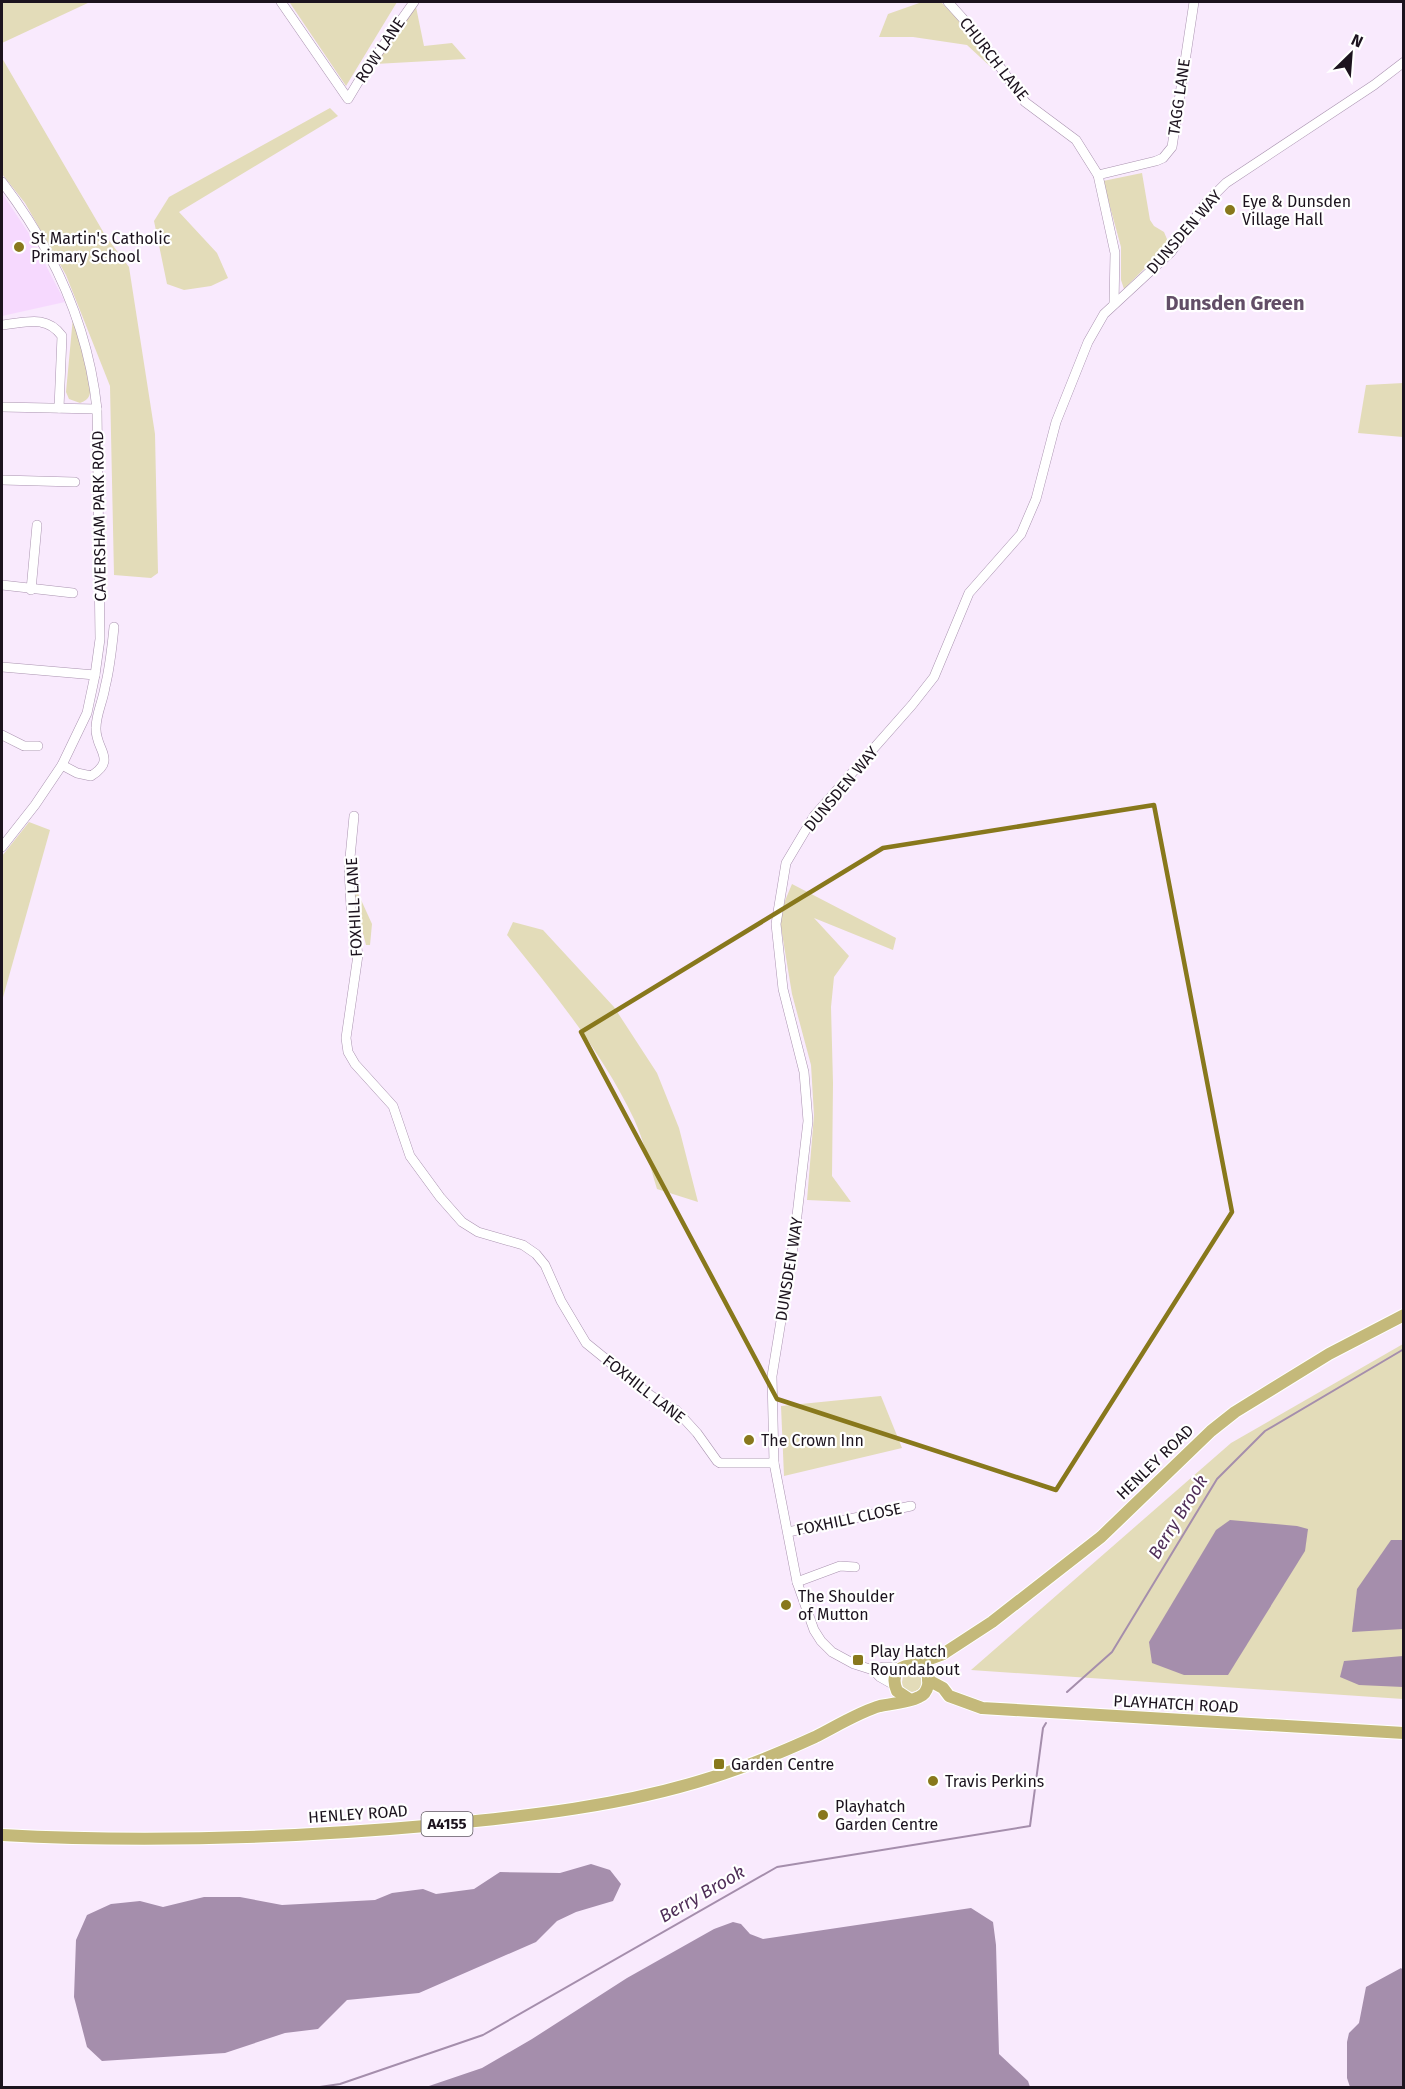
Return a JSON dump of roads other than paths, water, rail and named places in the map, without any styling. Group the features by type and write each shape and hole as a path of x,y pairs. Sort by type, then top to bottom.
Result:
{"main road":[{"name":"HENLEY ROAD","path":"908,1666 943,1654 992,1622 1101,1537 1211,1431 1235,1412 1329,1354 1404,1315"},
{"name":"HENLEY ROAD","path":"928,1680 943,1654"},
{"path":"908,1666 924,1671 928,1680 927,1689 915,1698 900,1695 894,1686 896,1673 908,1666"},
{"name":"PLAYHATCH ROAD","path":"928,1680 943,1688 949,1696"},
{"name":"HENLEY ROAD","path":"878,1706 894,1686"},
{"name":"PLAYHATCH ROAD","path":"915,1698 949,1696 973,1706 1000,1710 1404,1733"},
{"name":"HENLEY ROAD","path":"2,1835 118,1840 247,1837 397,1828 476,1821 557,1810 678,1788 744,1768 878,1706 915,1698"}],"street":[{"name":"ROW LANE","path":"281,2 348,99 414,2"},
{"name":"CHURCH LANE","path":"948,2 975,32 1025,102 1076,140 1098,176 1115,253 1114,304"},
{"name":"TAGG LANE","path":"1098,176 1156,161 1169,152 1179,108 1194,2"},
{"name":"DUNSDEN WAY","path":"894,1686 873,1670 838,1657 821,1641 808,1618 797,1582 774,1463 772,1376 794,1241 808,1121 804,1072 783,989 776,924 786,863 814,816 934,677 969,593 1021,534 1036,499 1056,422 1088,342 1104,314 1171,252 1205,204 1226,183 1374,85 1404,62"},
{"name":"CAVERSHAM PARK ROAD","path":"2,182 40,238 76,311 94,379 97,409 100,639 87,713 62,765 2,847"},
{"path":"2,325 34,321 47,322 57,328 62,336 59,408"},
{"path":"2,407 97,409"},
{"path":"2,480 75,482"},
{"path":"31,590 36,529 46,532"},
{"path":"2,585 73,593"},
{"path":"62,765 77,773 91,776 101,770 104,764 105,758 95,730 115,632"},
{"path":"2,668 95,675"},
{"path":"2,735 24,746 38,746"},
{"name":"FOXHILL LANE","path":"354,816 349,868 351,907 358,955 346,1038 348,1052 393,1106 410,1156 440,1197 462,1222 478,1232 523,1245 536,1254 545,1265 561,1301 586,1343 650,1395 676,1410 697,1433 717,1461 720,1463 774,1463"},
{"name":"FOXHILL CLOSE","path":"788,1532 911,1506"},
{"path":"797,1582 840,1566 855,1567"},
{"name":"DUNSDEN WAY","path":"873,1670 883,1667 908,1666"}],"waterway":[{"name":"Berry Brook","path":"1067,1692 1112,1652 1217,1479 1265,1431 1404,1349"},
{"name":"Berry Brook","path":"313,2088 340,2084 483,2035 777,1867 1030,1826 1043,1728 1046,1723"}],"place":[{"name":"Eye & Dunsden Village Hall","path":"1230,210"},
{"name":"St Martin's Catholic Primary School","path":"19,247"},
{"name":"The Crown Inn","path":"749,1440"},
{"name":"The Shoulder of Mutton","path":"786,1605"},
{"name":"Play Hatch Roundabout","path":"858,1660"},
{"name":"Garden Centre","path":"719,1764"},
{"name":"Travis Perkins","path":"933,1781"},
{"name":"Playhatch Garden Centre","path":"823,1815"}],"district":[{"name":"Dunsden Green","path":"1235,303"}]}
